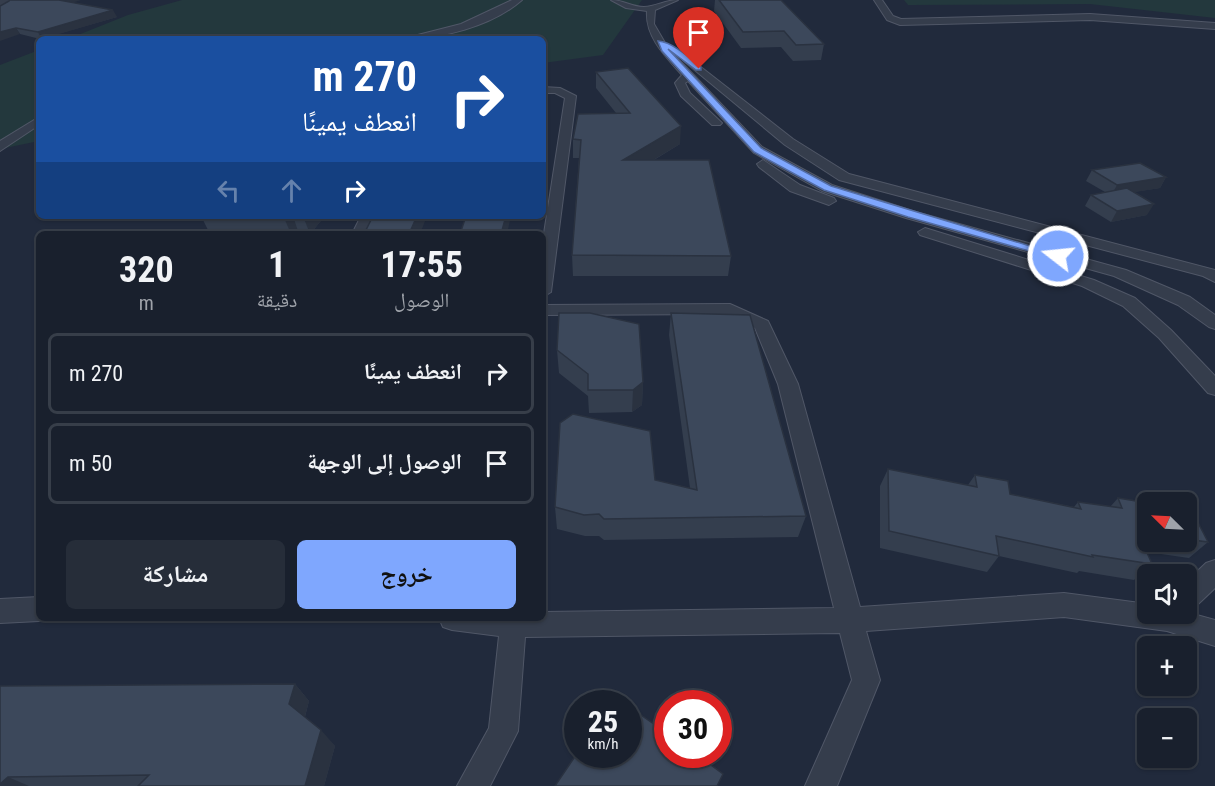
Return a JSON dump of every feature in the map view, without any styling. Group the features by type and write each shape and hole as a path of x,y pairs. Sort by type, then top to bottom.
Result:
{"street":[{"path":"0,11 7,7 4,6 4,0"},
{"path":"422,36 460,29 490,18 518,0"},
{"path":"615,0 633,8 651,9 665,6 674,0"},
{"path":"878,0 890,18 900,22 1090,17 1215,26"},
{"path":"651,9 650,24 660,42 758,150 827,188 911,215 1120,273 1184,301 1215,323"},
{"path":"632,16 650,24"},
{"path":"660,42 681,54 789,142 844,177 1209,273 1215,277"},
{"path":"688,75 680,83 685,94 768,168 795,188 862,213 1088,283 1129,302 1165,334 1215,388"},
{"path":"546,90 556,90 571,96 546,271"},
{"path":"0,147 36,122"},
{"path":"546,310 730,309 762,325 788,384 866,680 821,786"},
{"path":"1197,588 1215,571"},
{"path":"546,621 852,620 1064,605 1137,613"},
{"path":"0,610 36,609"},
{"path":"473,786 503,731 514,621"},
{"path":"1191,624 1215,633"}],"green space":[{"path":"182,0 642,0 603,55 546,63 546,36 76,36 128,15"},
{"path":"904,0 1215,0 1215,18 1090,4 908,5"},
{"path":"36,51 36,142 0,149 0,65"}],"building":[{"path":"9,0 59,0 113,10 38,32 16,28 0,32 0,6"},
{"path":"719,0 781,0 824,44 796,45 784,31 743,32"},
{"path":"628,68 681,126 623,160 709,160 731,256 572,255 581,140 573,139 578,114 630,113 596,72"},
{"path":"1140,163 1166,177 1117,185 1092,170"},
{"path":"1127,188 1154,204 1117,211 1091,195"},
{"path":"372,219 416,219 410,231 366,231"},
{"path":"465,219 505,219 502,231 461,231"},
{"path":"559,313 590,313 639,324 643,382 633,390 588,390 588,374 557,350"},
{"path":"671,313 750,315 806,516 604,519 599,514 584,515 555,507 560,423 573,414 650,431 655,480 697,490"},
{"path":"888,469 977,487 975,475 1008,481 1010,494 1081,509 1078,502 1122,508 1118,498 1137,501 1137,552 1147,552 1152,564 1092,555 1093,557 996,536 999,556 889,531"},
{"path":"1197,521 1208,542 1197,540"},
{"path":"295,684 289,704 321,730 305,786 138,786 149,775 8,777 0,784 0,686"},
{"path":"642,716 654,724 654,768 715,768 723,774 717,786 555,786 567,768 642,768"}],"route":[{"path":"699,69 681,54 660,42 758,150 827,188 911,215 1058,256"}]}
